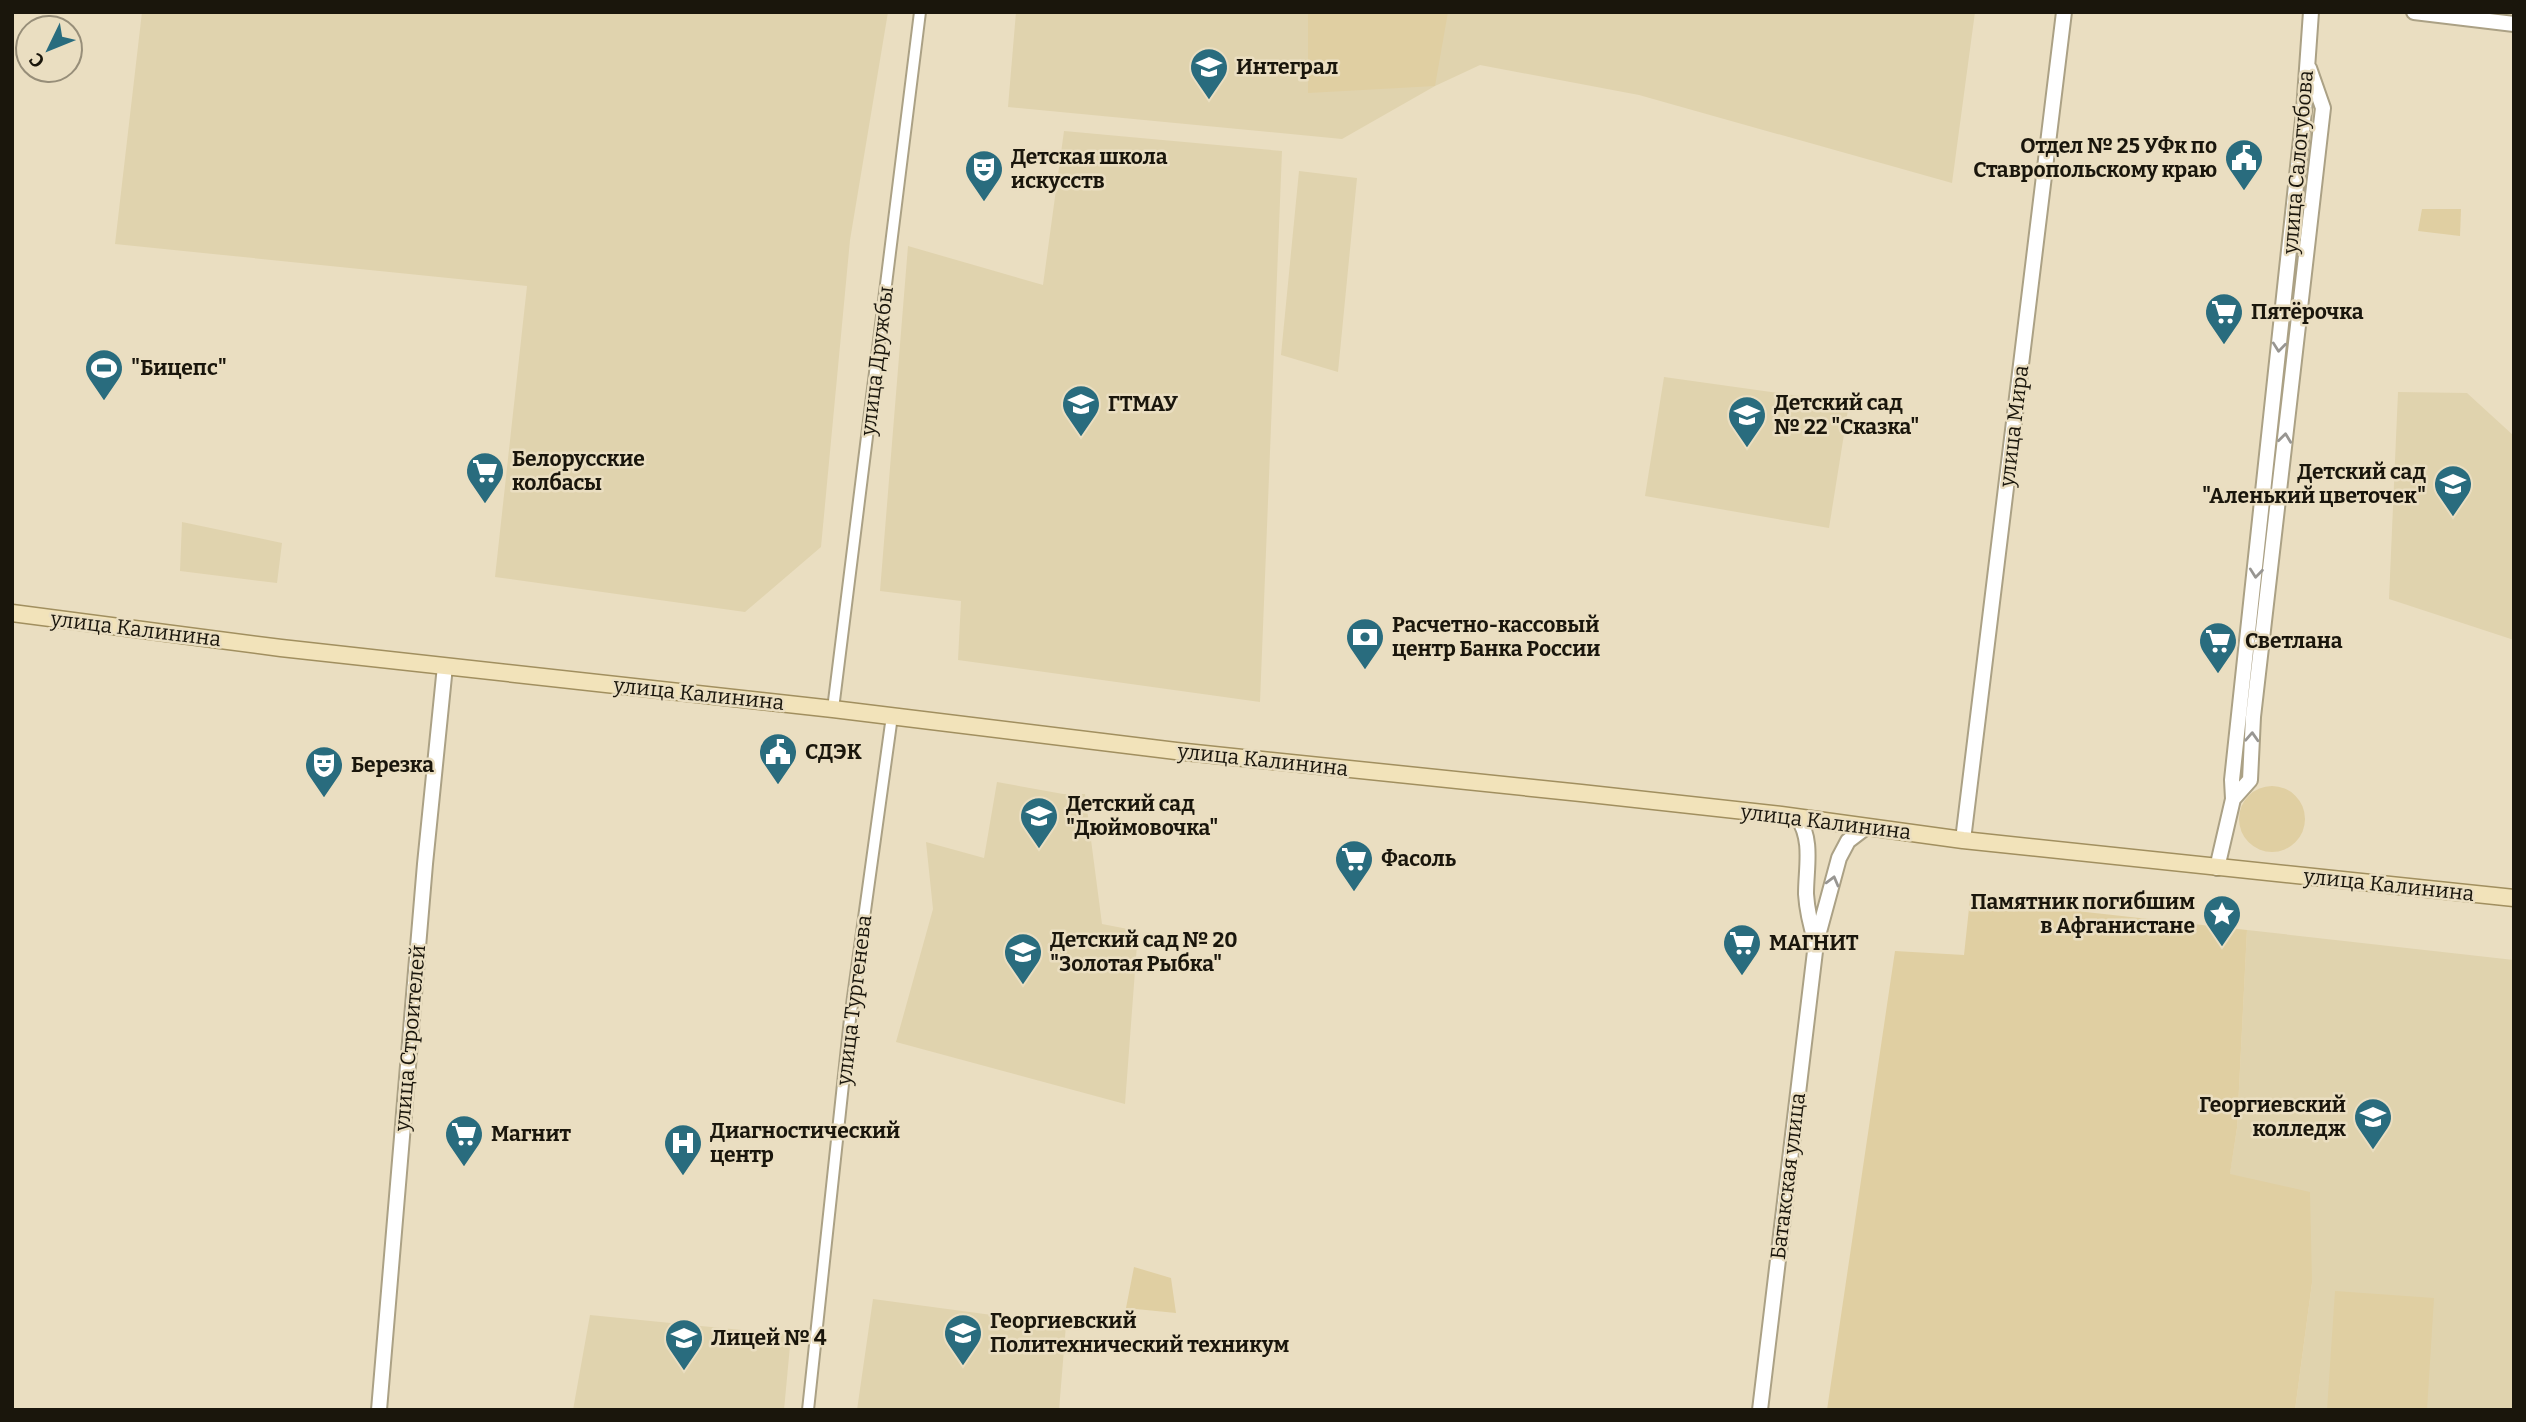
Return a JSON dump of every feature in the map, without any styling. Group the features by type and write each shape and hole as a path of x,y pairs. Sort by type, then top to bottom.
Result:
{"main road":[{"name":"улица Калинина","path":"12,613 1176,751 1798,818 1963,840 2514,898"}],"street":[{"name":"улица Дружбы","path":"833,709 920,12"},
{"name":"улица Мира","path":"1963,840 2064,12"},
{"path":"2306,60 2311,12"},
{"path":"2414,12 2514,24"},
{"name":"улица Салогубова","path":"2233,799 2250,780 2253,717 2323,108 2306,60"},
{"name":"улица Салогубова","path":"2233,799 2232,780 2304,111 2306,60"},
{"path":"2304,111 2314,101 2319,102 2323,108"},
{"name":"улица Строителей","path":"379,1410 425,864 445,666"},
{"name":"улица Тургенева","path":"808,1410 850,1019 892,716"},
{"path":"2217,867 2233,799"},
{"name":"Батакская улица","path":"1798,818 1805,828 1808,853 1806,897 1816,943"},
{"name":"Батакская улица","path":"1760,1410 1816,943 1839,858 1848,841 1865,828"}],"shaded area":[{"path":"142,12 888,12 850,240 821,547 745,612 495,577 527,286 115,244"},
{"name":"Интеграл","path":"1016,12 1975,12 1952,183 1639,95 1480,65 1435,86 1342,139 1008,107"},
{"path":"1308,12 1448,12 1435,86 1308,93"},
{"name":"ГТМАУ","path":"1064,131 1282,151 1260,702 958,660 961,601 880,591 908,246 1043,285"},
{"path":"1299,171 1357,178 1338,372 1281,355"},
{"path":"2422,209 2461,209 2460,236 2418,231"},
{"name":"Детский сад № 22 \"Сказка\"","path":"1664,377 1849,403 1829,528 1645,496"},
{"name":"Детский сад \"Аленький цветочек\"","path":"2398,392 2467,393 2514,436 2514,640 2389,599"},
{"path":"182,522 282,543 277,583 180,571"},
{"name":"Детский сад № 20 \"Золотая Рыбка\"","path":"997,782 1063,794 1085,794 1102,924 1138,931 1125,1104 896,1042 933,909 926,842 984,858"},
{"path":"2265,786 2279,786 2291,791 2300,800 2305,819 2303,832 2296,843 2279,852 2265,852 2253,847 2244,838 2239,826 2239,812 2244,800 2253,791"},
{"path":"1970,899 2247,930 2237,1128 2230,1174 2310,1192 2312,1283 2295,1410 1827,1410 1895,951 1964,955"},
{"name":"Георгиевский колледж","path":"2247,930 2514,960 2514,1410 2295,1410 2312,1283 2217,1256 2237,1128"},
{"path":"1134,1267 1171,1278 1176,1313 1126,1308"},
{"path":"2335,1291 2434,1298 2427,1410 2327,1410"},
{"name":"Георгиевский Политехнический техникум","path":"873,1299 1066,1325 1059,1410 857,1410"},
{"name":"Лицей № 4","path":"590,1315 791,1335 784,1410 573,1410"}],"place":[{"name":"Интеграл","path":"1209,101"},
{"name":"Отдел № 25 УФк по Ставропольскому краю","path":"2244,192"},
{"name":"Детская школа искусств","path":"984,203"},
{"name":"Пятёрочка","path":"2224,346"},
{"name":"\"Бицепс\"","path":"104,402"},
{"name":"ГТМАУ","path":"1081,438"},
{"name":"Детский сад № 22 \"Сказка\"","path":"1747,449"},
{"name":"Белорусские колбасы","path":"485,505"},
{"name":"Детский сад \"Аленький цветочек\"","path":"2453,518"},
{"name":"Расчетно-кассовый центр Банка России","path":"1365,671"},
{"name":"Светлана","path":"2218,675"},
{"name":"СДЭК","path":"778,786"},
{"name":"Березка","path":"324,799"},
{"name":"Детский сад \"Дюймовочка\"","path":"1039,850"},
{"name":"Фасоль","path":"1354,893"},
{"name":"Памятник погибшим в Афганистане","path":"2222,948"},
{"name":"МАГНИТ","path":"1742,977"},
{"name":"Детский сад № 20 \"Золотая Рыбка\"","path":"1023,986"},
{"name":"Георгиевский колледж","path":"2373,1151"},
{"name":"Магнит","path":"464,1168"},
{"name":"Диагностический центр","path":"683,1177"},
{"name":"Георгиевский Политехнический техникум","path":"963,1367"},
{"name":"Лицей № 4","path":"684,1372"}]}
